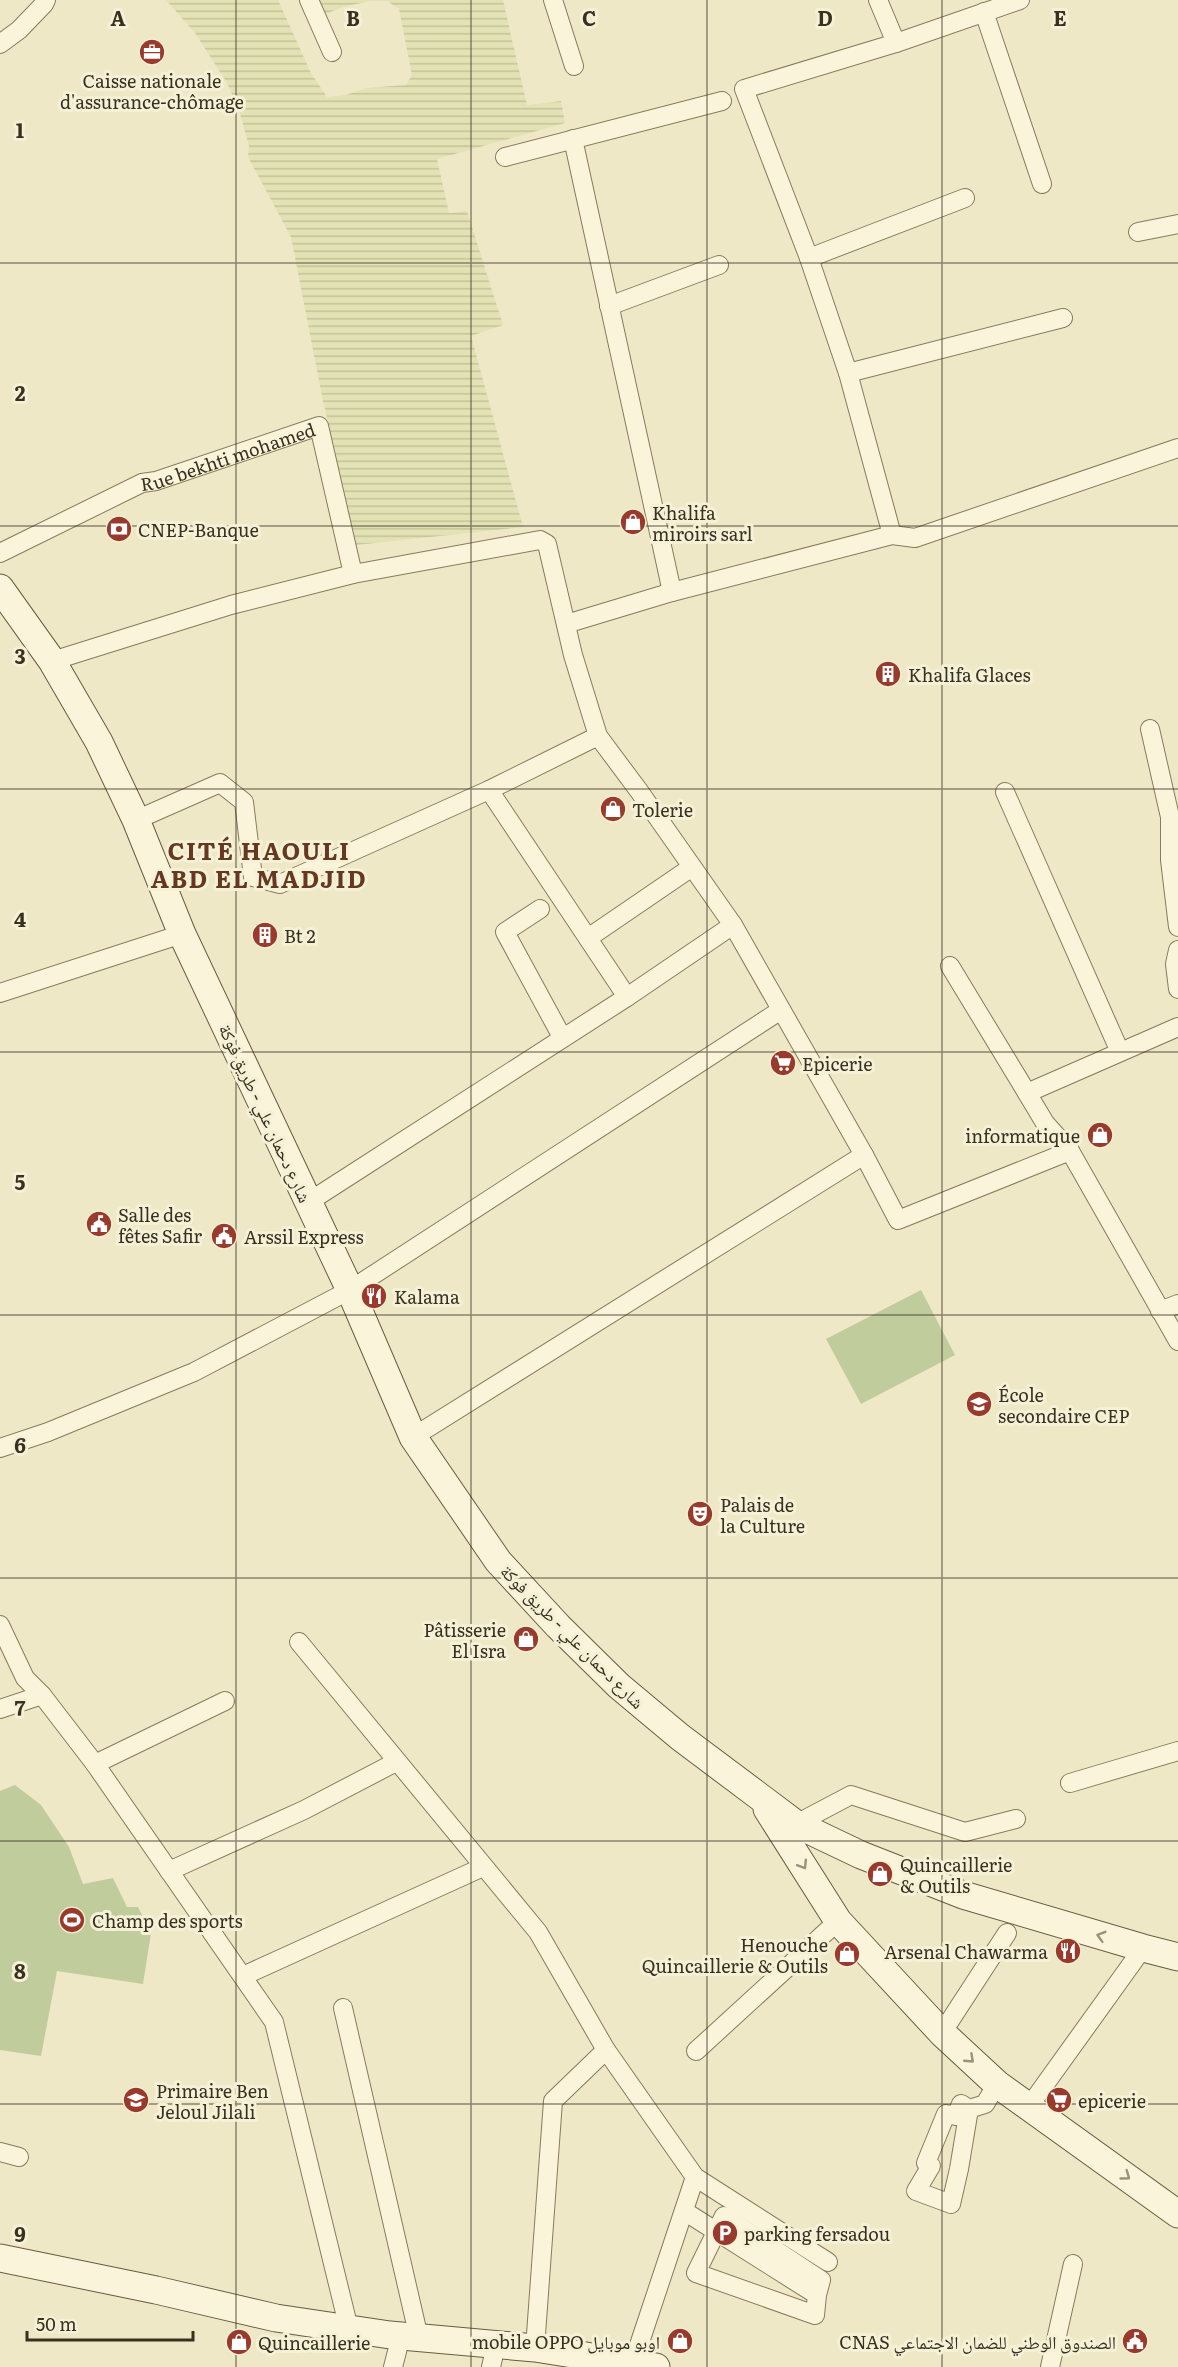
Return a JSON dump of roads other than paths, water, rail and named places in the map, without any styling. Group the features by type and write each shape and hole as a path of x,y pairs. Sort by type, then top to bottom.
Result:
{"main road":[{"name":"شارع دحمان علي - طريق فوكة","path":"0,588 52,661 99,742 136,820 182,934 350,1290 413,1437 498,1561 558,1626 619,1686 680,1737 796,1824 861,1855 963,1895 1178,1957"},
{"path":"760,1797 838,1922 942,2033 997,2084 1028,2108 1178,2214"},
{"path":"0,2258 122,2282 276,2318 410,2337 494,2356 535,2348 644,2365"}],"street":[{"path":"0,44 19,30 46,0"},
{"path":"309,0 332,52"},
{"path":"553,0 574,66"},
{"path":"878,0 896,43"},
{"path":"892,535 848,372 809,258 744,89 896,43 1020,0"},
{"path":"984,12 1042,184"},
{"path":"505,158 722,101"},
{"path":"573,139 672,592"},
{"path":"809,258 965,198"},
{"path":"1138,232 1178,224"},
{"path":"609,306 719,265"},
{"path":"848,372 1063,318"},
{"name":"Rue bekhti mohamed","path":"0,553 142,483 156,481 319,426 353,574"},
{"path":"566,624 672,592 892,535 915,538 1178,448"},
{"path":"52,661 231,604 353,574 540,540 547,544 566,624 598,736 733,925 864,1155 898,1220 1070,1151"},
{"path":"1150,729 1170,817 1170,860 1178,927"},
{"path":"136,820 220,783 244,802 253,878 280,884 489,790 598,736"},
{"path":"489,790 627,997"},
{"path":"1005,792 1120,1052"},
{"path":"588,938 692,867"},
{"path":"540,909 506,932 562,1037"},
{"path":"307,1203 627,997 733,925"},
{"path":"0,993 182,934"},
{"path":"1178,950 1174,964 1178,989"},
{"path":"950,966 1045,1123 1070,1151 1178,1341"},
{"path":"0,1448 48,1432 194,1372 350,1290 781,1010"},
{"path":"1027,1093 1178,1027"},
{"path":"413,1437 864,1155"},
{"path":"1160,1311 1178,1304"},
{"path":"0,1625 25,1678 42,1695 95,1764 274,2022 349,2329"},
{"path":"299,1642 538,1932 606,2050 695,2177 828,2262"},
{"path":"0,1709 42,1695"},
{"path":"95,1764 225,1701"},
{"path":"1070,1783 1178,1751"},
{"path":"169,1871 304,1810 396,1762"},
{"path":"796,1824 851,1796 965,1832 1016,1819"},
{"path":"243,1976 483,1867"},
{"path":"696,2051 838,1922"},
{"path":"942,2033 1007,1933"},
{"path":"1028,2108 1143,1948"},
{"path":"343,2008 410,2337 393,2367"},
{"path":"535,2348 553,2102 606,2050"},
{"path":"969,2109 985,2104 997,2084"},
{"path":"962,2104 969,2109 951,2204 916,2191 931,2166 926,2163 946,2114 956,2116 962,2104"},
{"path":"0,2152 20,2157"},
{"path":"644,2365 695,2177"},
{"path":"684,2211 716,2231 817,2295 815,2315 696,2273 716,2231"},
{"path":"1050,2367 1073,2264"}],"place":[{"name":"Caisse nationale d'assurance-chômage","path":"152,52"},
{"name":"Khalifa miroirs sarl","path":"633,522"},
{"name":"CNEP-Banque","path":"119,529"},
{"name":"Khalifa Glaces","path":"888,674"},
{"name":"Tolerie","path":"613,809"},
{"name":"Bt 2","path":"265,935"},
{"name":"Epicerie","path":"783,1063"},
{"name":"informatique","path":"1100,1135"},
{"name":"Salle des fêtes Safir","path":"99,1224"},
{"name":"Arssil Express","path":"224,1236"},
{"name":"Kalama","path":"374,1296"},
{"name":"École secondaire CEP","path":"979,1404"},
{"name":"Palais de la Culture","path":"700,1514"},
{"name":"Pâtisserie El Isra","path":"526,1639"},
{"name":"Quincaillerie & Outils","path":"880,1874"},
{"name":"Champ des sports","path":"72,1920"},
{"name":"Arsenal Chawarma","path":"1068,1951"},
{"name":"Henouche Quincaillerie & Outils","path":"847,1954"},
{"name":"Primaire Ben Jeloul Jilali","path":"136,2100"},
{"name":"epicerie","path":"1059,2100"},
{"name":"parking fersadou","path":"725,2233"},
{"name":"mobile OPPO اوبو موبايل","path":"680,2341"},
{"name":"CNAS الصندوق الوطني للضمان الاجتماعي","path":"1135,2341"},
{"name":"Quincaillerie","path":"239,2342"}],"district":[{"name":"CITÉ HAOULI ABD EL MADJID","path":"259,863"}]}
